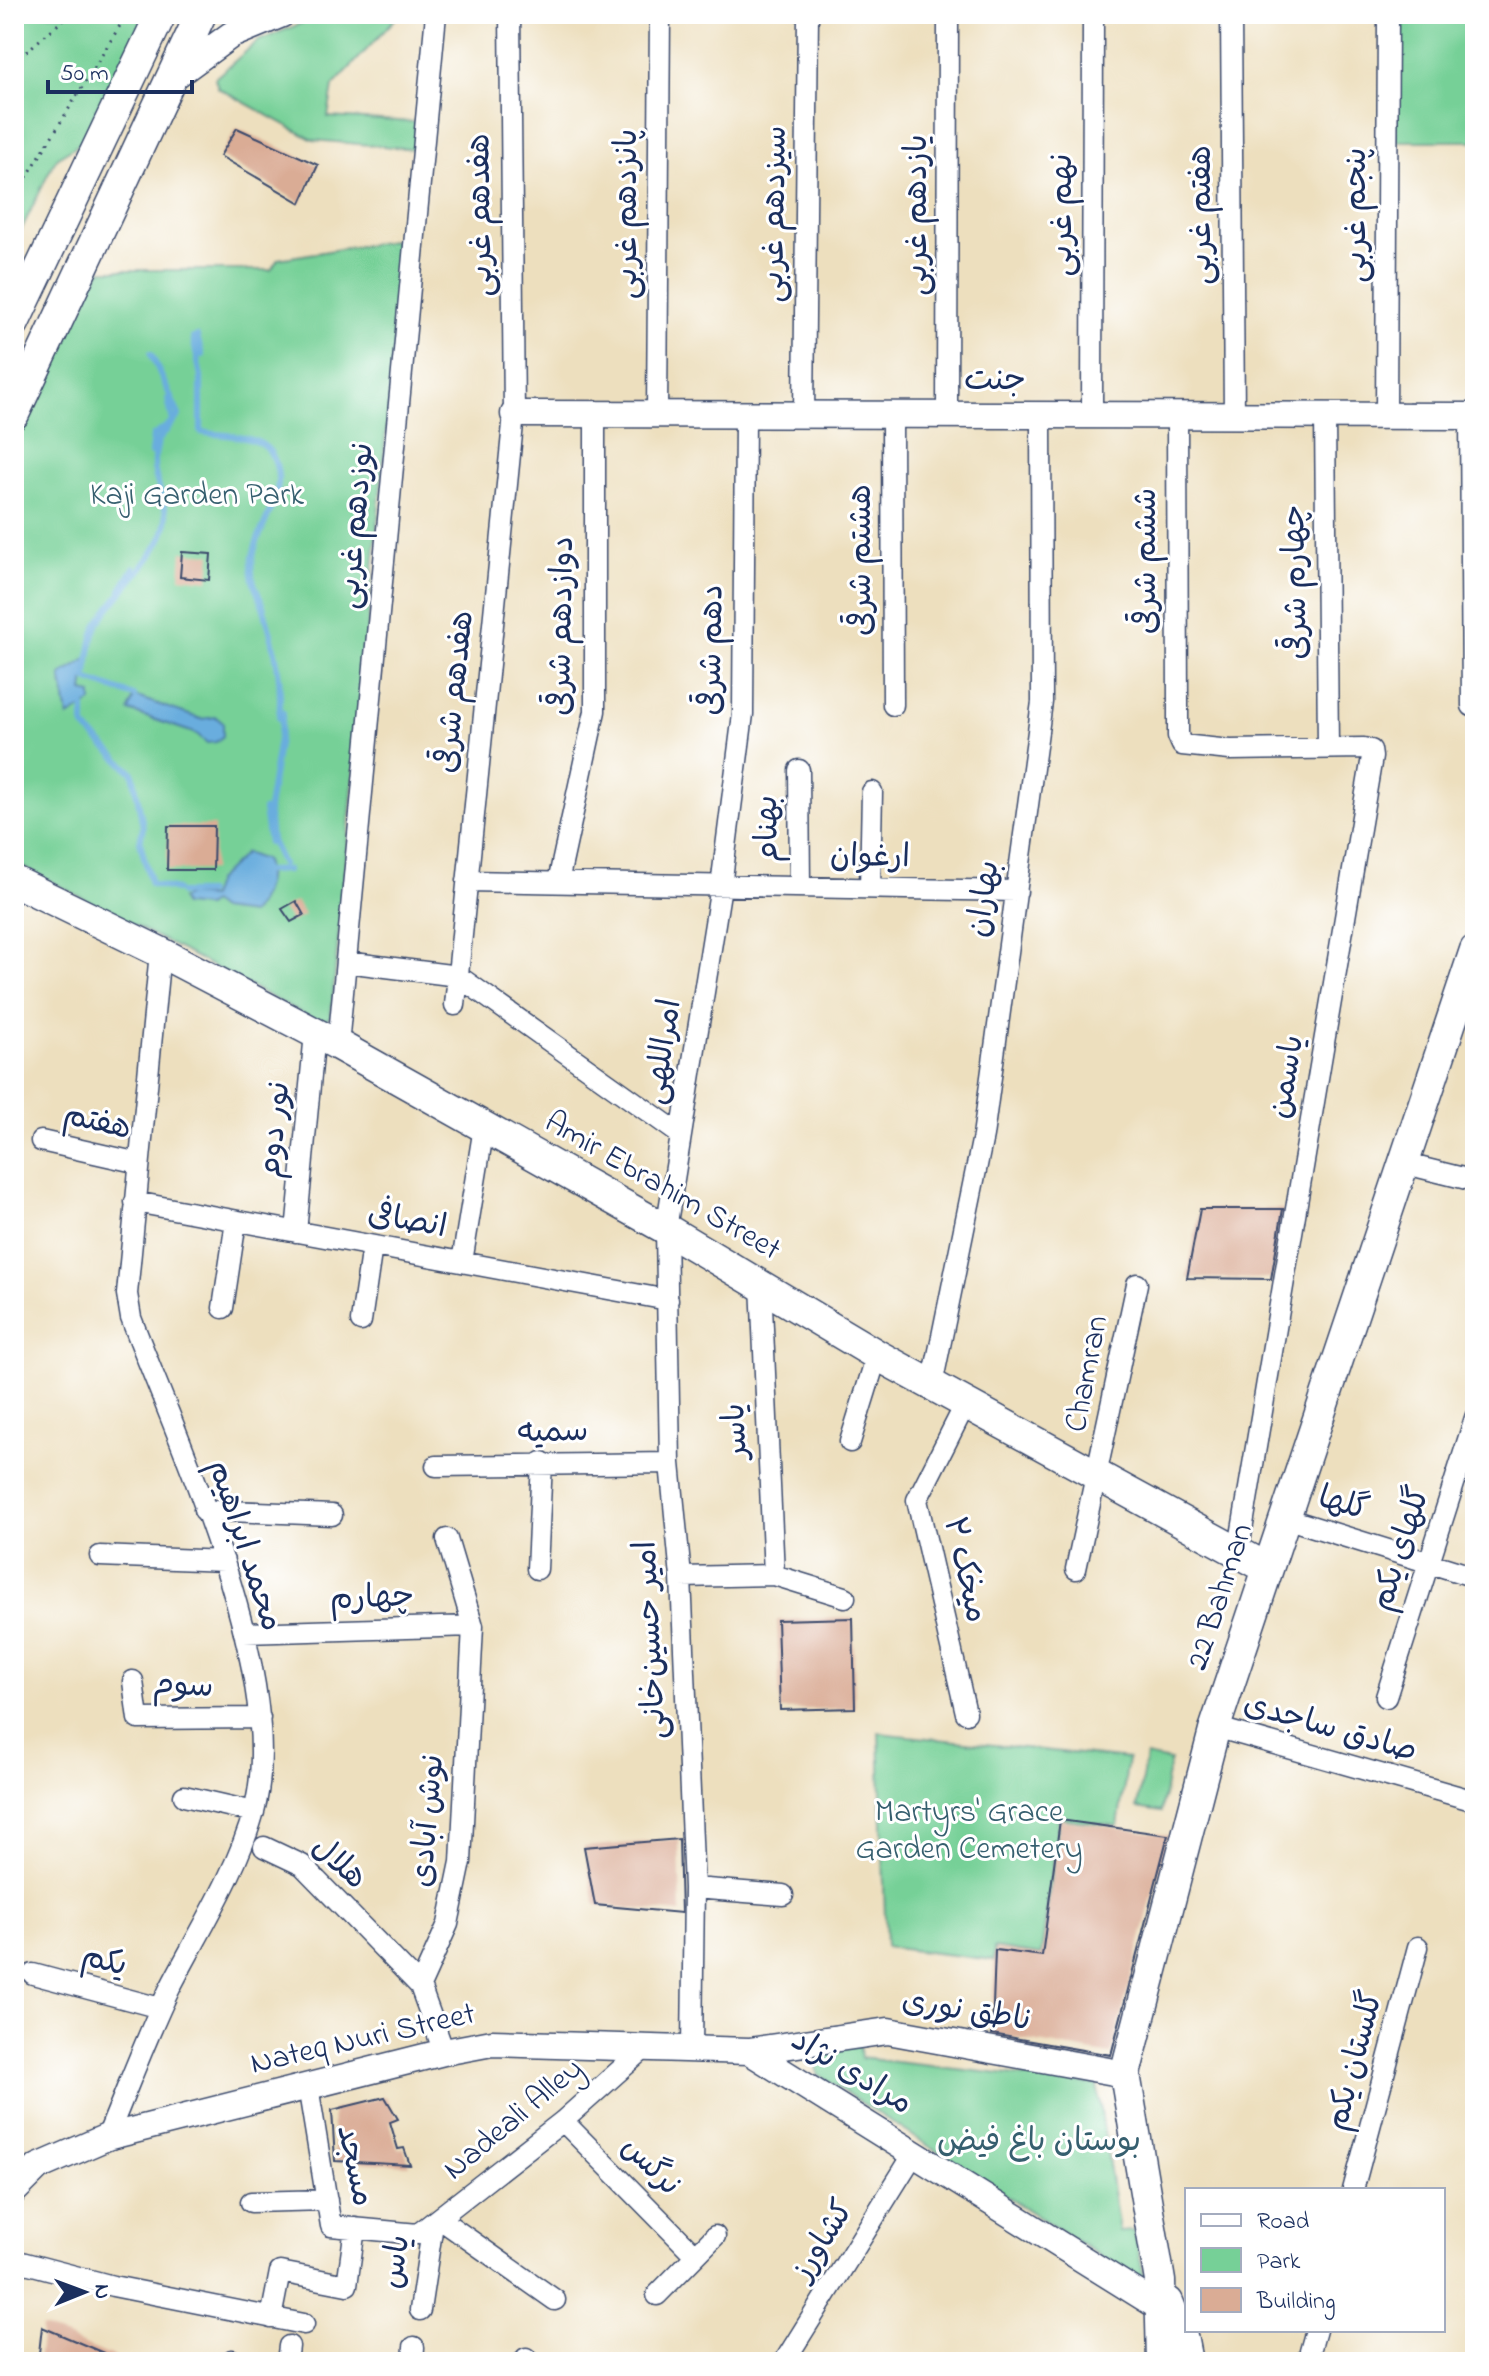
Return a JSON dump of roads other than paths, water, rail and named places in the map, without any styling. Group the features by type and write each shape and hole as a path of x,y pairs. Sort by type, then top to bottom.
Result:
{"main road":[{"path":"14,414 201,14"},
{"path":"14,323 159,18"},
{"name":"Amir Ebrahim Street","path":"14,881 160,952 327,1039 666,1229 877,1355 1267,1568"},
{"name":"22 Bahman","path":"1162,2362 1160,2294 1125,2074 1215,1727 1475,950"},
{"name":"22 Bahman","path":"1160,2294 1182,2336 1187,2362"}],"street":[{"path":"172,78 231,35 282,14"},
{"name":"نوزدهم غربی","path":"327,1039 346,962 436,14"},
{"name":"هفدهم غربی","path":"510,14 514,414"},
{"name":"پانزدهم غربی","path":"657,415 660,14"},
{"name":"سیزدهم غربی","path":"804,415 808,14"},
{"name":"یازدهم غربی","path":"947,415 948,14"},
{"name":"نهم غربی","path":"1092,415 1093,14"},
{"name":"هفتم غربی","path":"1231,14 1234,416"},
{"name":"پنجم غربی","path":"1386,416 1388,14"},
{"name":"جنت","path":"514,414 1473,416"},
{"name":"هفدهم شرقی","path":"455,1005 514,414"},
{"name":"دوازدهم شرقی","path":"558,882 595,711 595,415"},
{"name":"دهم شرقی","path":"721,886 743,714 745,415"},
{"name":"هشتم شرقی","path":"892,415 893,705"},
{"name":"بهاران","path":"932,1385 983,1136 1042,702 1041,415"},
{"name":"ششم شرقی","path":"1177,416 1178,736 1182,745 1230,750"},
{"name":"چهارم شرقی","path":"1325,416 1328,748"},
{"path":"1472,706 1473,416"},
{"name":"یاسمن","path":"1230,750 1364,748 1371,750 1372,757 1238,1554"},
{"name":"بهنام","path":"799,770 800,887"},
{"path":"870,888 872,792"},
{"name":"ارغوان","path":"467,881 1017,891"},
{"name":"امراللهی","path":"666,1229 721,886"},
{"name":"محمد ابراهیم","path":"107,2137 160,2008 234,1860 254,1812 262,1769 260,1718 244,1633 224,1561 131,1318 127,1294 160,952"},
{"path":"346,962 458,976 681,1135"},
{"name":"نور دوم","path":"296,1232 327,1039"},
{"path":"462,1262 484,1127"},
{"name":"هفتم","path":"41,1141 139,1163"},
{"path":"1402,1163 1475,1181"},
{"name":"انصافی","path":"135,1202 668,1300"},
{"path":"223,1308 236,1221"},
{"name":"امیر حسین‌خانی","path":"666,1229 670,1463 681,1577 694,1888 692,2048"},
{"path":"361,1321 372,1246"},
{"name":"یاسر","path":"761,1284 774,1575"},
{"name":"Chamran","path":"1076,1569 1137,1284"},
{"path":"850,1442 877,1355"},
{"name":"میخک ۲","path":"966,1403 917,1500 966,1713"},
{"name":"گلهای یکم","path":"1386,1697 1475,1418"},
{"path":"537,1569 542,1462"},
{"name":"سمیه","path":"436,1466 542,1462 670,1463"},
{"path":"204,1510 332,1515"},
{"name":"گلها","path":"1285,1518 1475,1577"},
{"path":"447,1539 473,1626"},
{"path":"100,1556 224,1561"},
{"path":"681,1577 774,1575 845,1597"},
{"name":"چهارم","path":"244,1633 473,1626"},
{"name":"نوش آبادی","path":"420,1986 448,1924 461,1862 473,1626"},
{"name":"سوم","path":"133,1681 138,1719 260,1718"},
{"name":"صادق ساجدی","path":"1215,1727 1475,1801"},
{"path":"184,1796 254,1812"},
{"name":"هلال","path":"264,1847 302,1865 420,1986 444,2052"},
{"path":"694,1888 783,1895"},
{"name":"گلستان یکم","path":"1354,2188 1418,1947"},
{"name":"یکم","path":"33,1974 160,2008"},
{"name":"ناطق نوری","path":"749,2051 888,2031 1125,2074"},
{"name":"Nateq Nuri Street","path":"14,2191 38,2167 107,2137 444,2052 492,2043 749,2051"},
{"name":"Nadeali Alley","path":"430,2226 563,2121 646,2047"},
{"name":"مرادی نژاد","path":"749,2051 915,2152 1160,2294"},
{"name":"مسجد","path":"308,2086 331,2226 430,2226"},
{"name":"نرگس","path":"563,2121 695,2255"},
{"name":"کشاورز","path":"784,2362 915,2152"},
{"path":"251,2202 327,2200"},
{"path":"430,2226 555,2300"},
{"name":"یاس","path":"420,2310 430,2226"},
{"path":"271,2318 280,2272 347,2285 355,2228"},
{"path":"657,2295 715,2236"},
{"path":"14,2260 113,2286 304,2324"},
{"path":"1307,2362 1315,2332"}],"water":[{"path":"87,659 83,692 92,694 92,702 68,717 61,675"},
{"path":"134,696 201,719 216,717 223,723 223,736 216,742 207,743 197,734 129,711"},
{"path":"245,853 264,860 267,874 262,896 251,914 220,910 211,903 206,907 183,905 181,899 187,895 210,897 216,881"}],"waterway":[{"path":"197,336 202,355"},
{"path":"193,338 201,377 201,432 257,442 270,452 277,467 275,497 257,542 252,574 275,650 280,690 279,718"},
{"path":"151,354 179,415 158,441 155,456"},
{"path":"151,453 153,436 173,422 168,399"},
{"path":"134,696 86,679 91,644 98,624 152,554 164,532 166,514 154,460"},
{"path":"121,590 134,568"},
{"path":"84,707 84,727 133,773 143,827 140,842 151,884 176,890"},
{"path":"282,864 271,841 268,809 283,713"},
{"path":"264,810 269,843"},
{"path":"268,871 287,870"},
{"path":"181,893 207,893"}],"park label":[{"name":"Kaji Garden Park","path":"197,496"},
{"name":"Martyrs' Grace Garden Cemetery","path":"969,1832"},
{"name":"بوستان باغ فیض","path":"1039,2142"}]}
